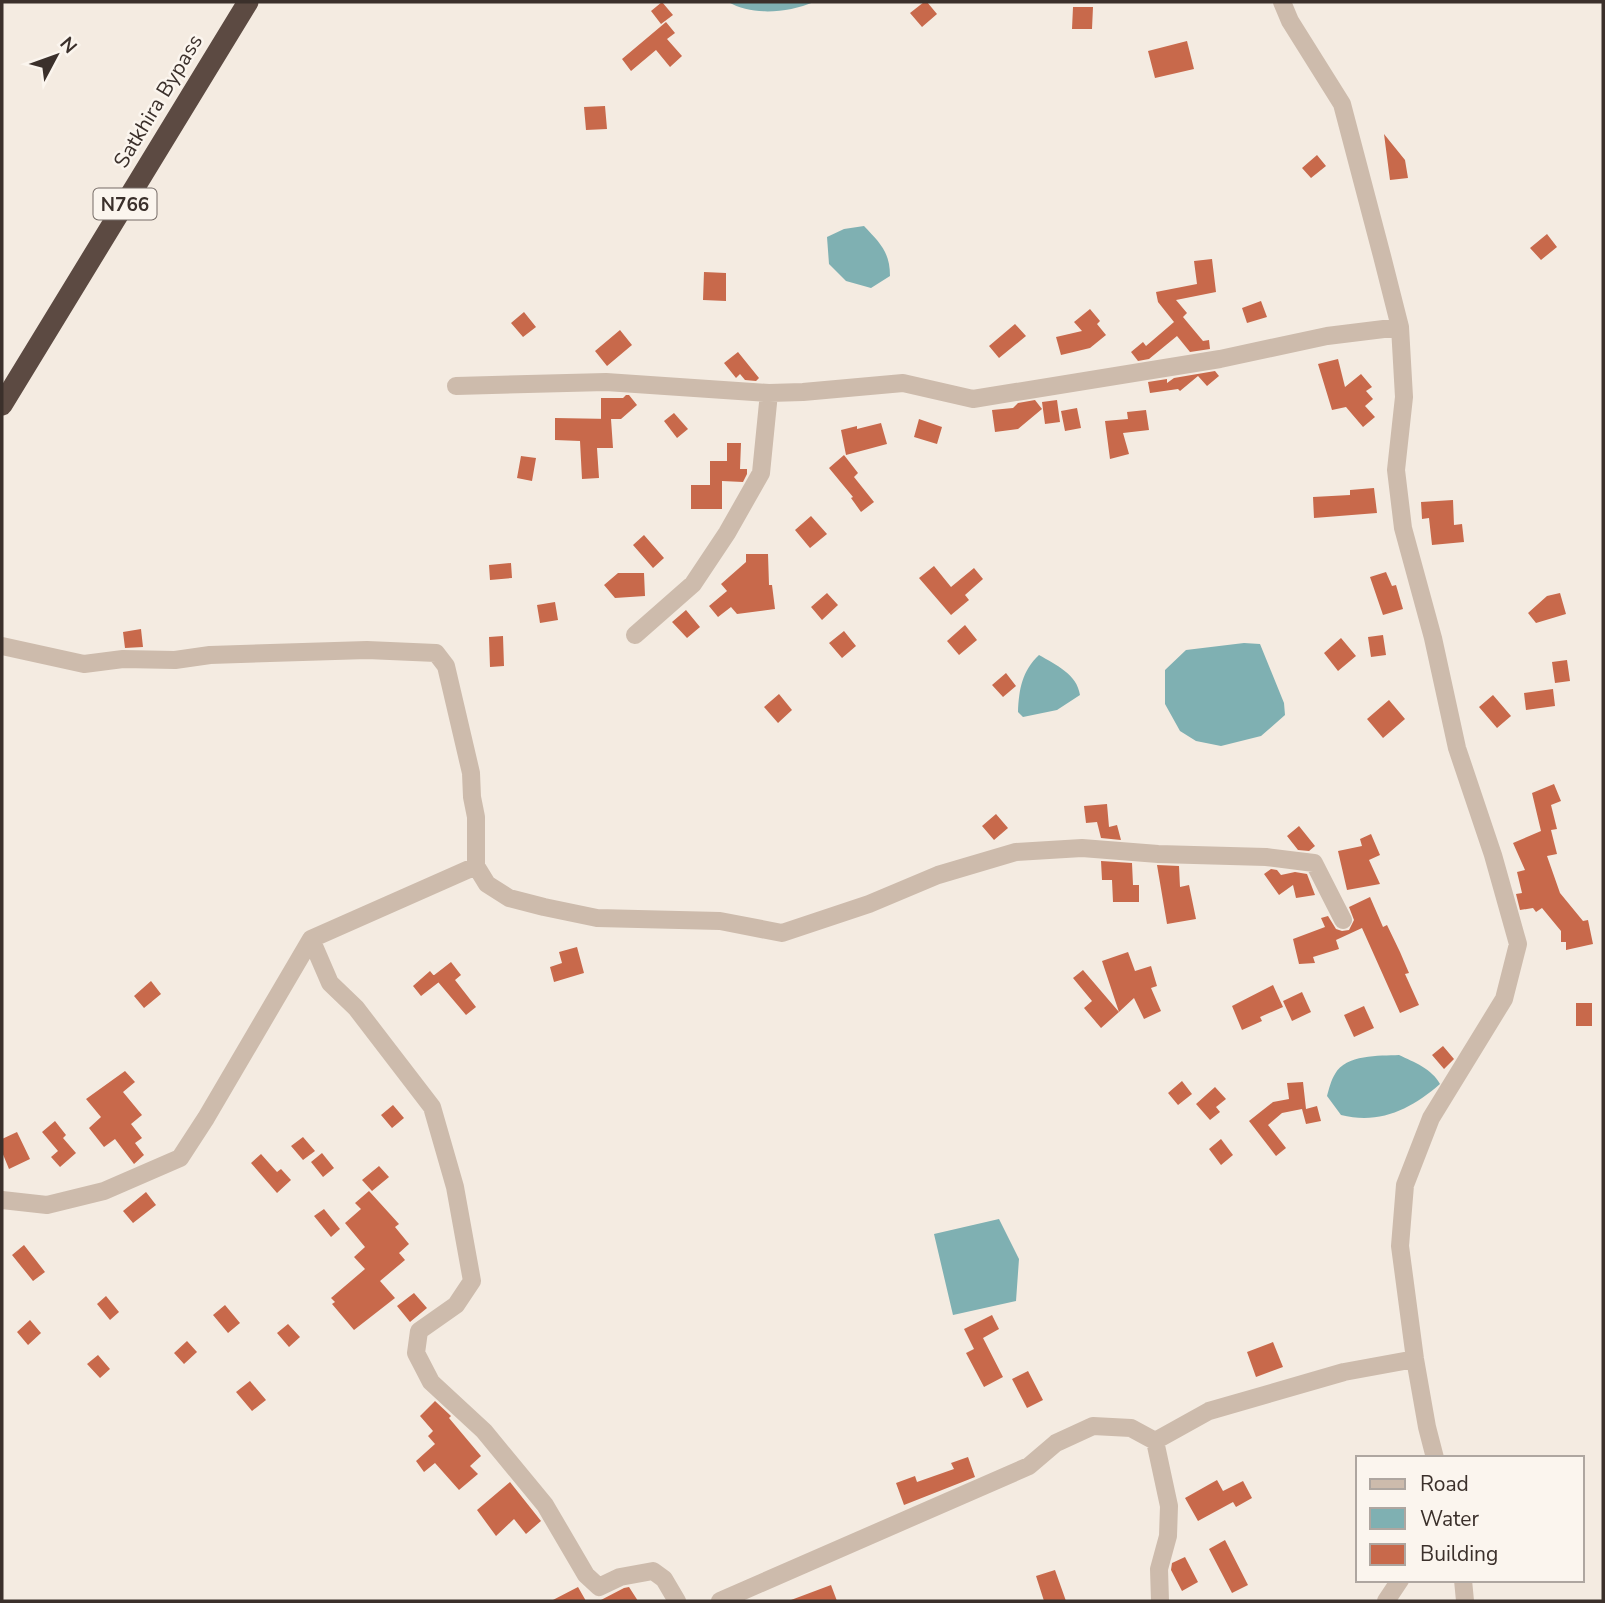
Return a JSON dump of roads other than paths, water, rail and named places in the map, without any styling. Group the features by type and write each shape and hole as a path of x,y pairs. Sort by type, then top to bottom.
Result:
{"highway":[{"name":"Satkhira Bypass","path":"2,405 248,2"}],"street":[{"path":"1282,2 1290,21 1342,104 1400,327 1404,397 1396,470 1403,528 1433,638 1457,748 1493,855 1518,944 1504,999 1431,1118 1405,1185 1400,1246 1415,1359 1434,1456"},
{"path":"456,386 606,382 769,393 903,383 973,399 1220,359 1327,336 1400,327"},
{"path":"635,635 693,584 727,533 761,473 769,393"},
{"path":"2,646 84,664 123,659 175,660 210,655 367,650 436,653 446,666 471,773 471,797 476,817 476,866 487,884 509,898 597,918 720,921 782,933 869,904 938,875 1016,852 1082,848 1158,854 1266,857 1314,863 1343,920"},
{"path":"2,1200 47,1205 104,1191 180,1158 311,939 476,866"},
{"path":"311,939 330,983 356,1008 432,1107 455,1187 472,1281 456,1305 419,1331 416,1353 431,1382 484,1431 545,1504 586,1575 599,1587 620,1577 653,1571 664,1579 677,1601"},
{"path":"1155,1441 1209,1411 1343,1373 1415,1359"},
{"path":"720,1601 1030,1466 1056,1443 1093,1426 1131,1427 1155,1441 1169,1506 1168,1536 1159,1569 1160,1601"},
{"path":"1387,1601 1399,1582"},
{"path":"1462,1582 1465,1601"}],"water":[{"path":"728,2 814,2 782,11 759,11"},
{"path":"864,226 883,248 890,268 890,276 871,288 846,281 829,264 827,237 844,229"},
{"path":"1244,643 1260,644 1284,703 1285,715 1261,736 1221,746 1196,741 1180,731 1165,704 1165,670 1186,650"},
{"path":"1039,655 1070,676 1080,695 1057,710 1023,717 1018,712 1021,688 1025,674"},
{"path":"1399,1055 1427,1070 1440,1084 1418,1101 1394,1113 1369,1118 1341,1115 1327,1096 1332,1079 1340,1067 1364,1057"},
{"path":"999,1219 1019,1259 1016,1301 953,1315 934,1234"}]}
